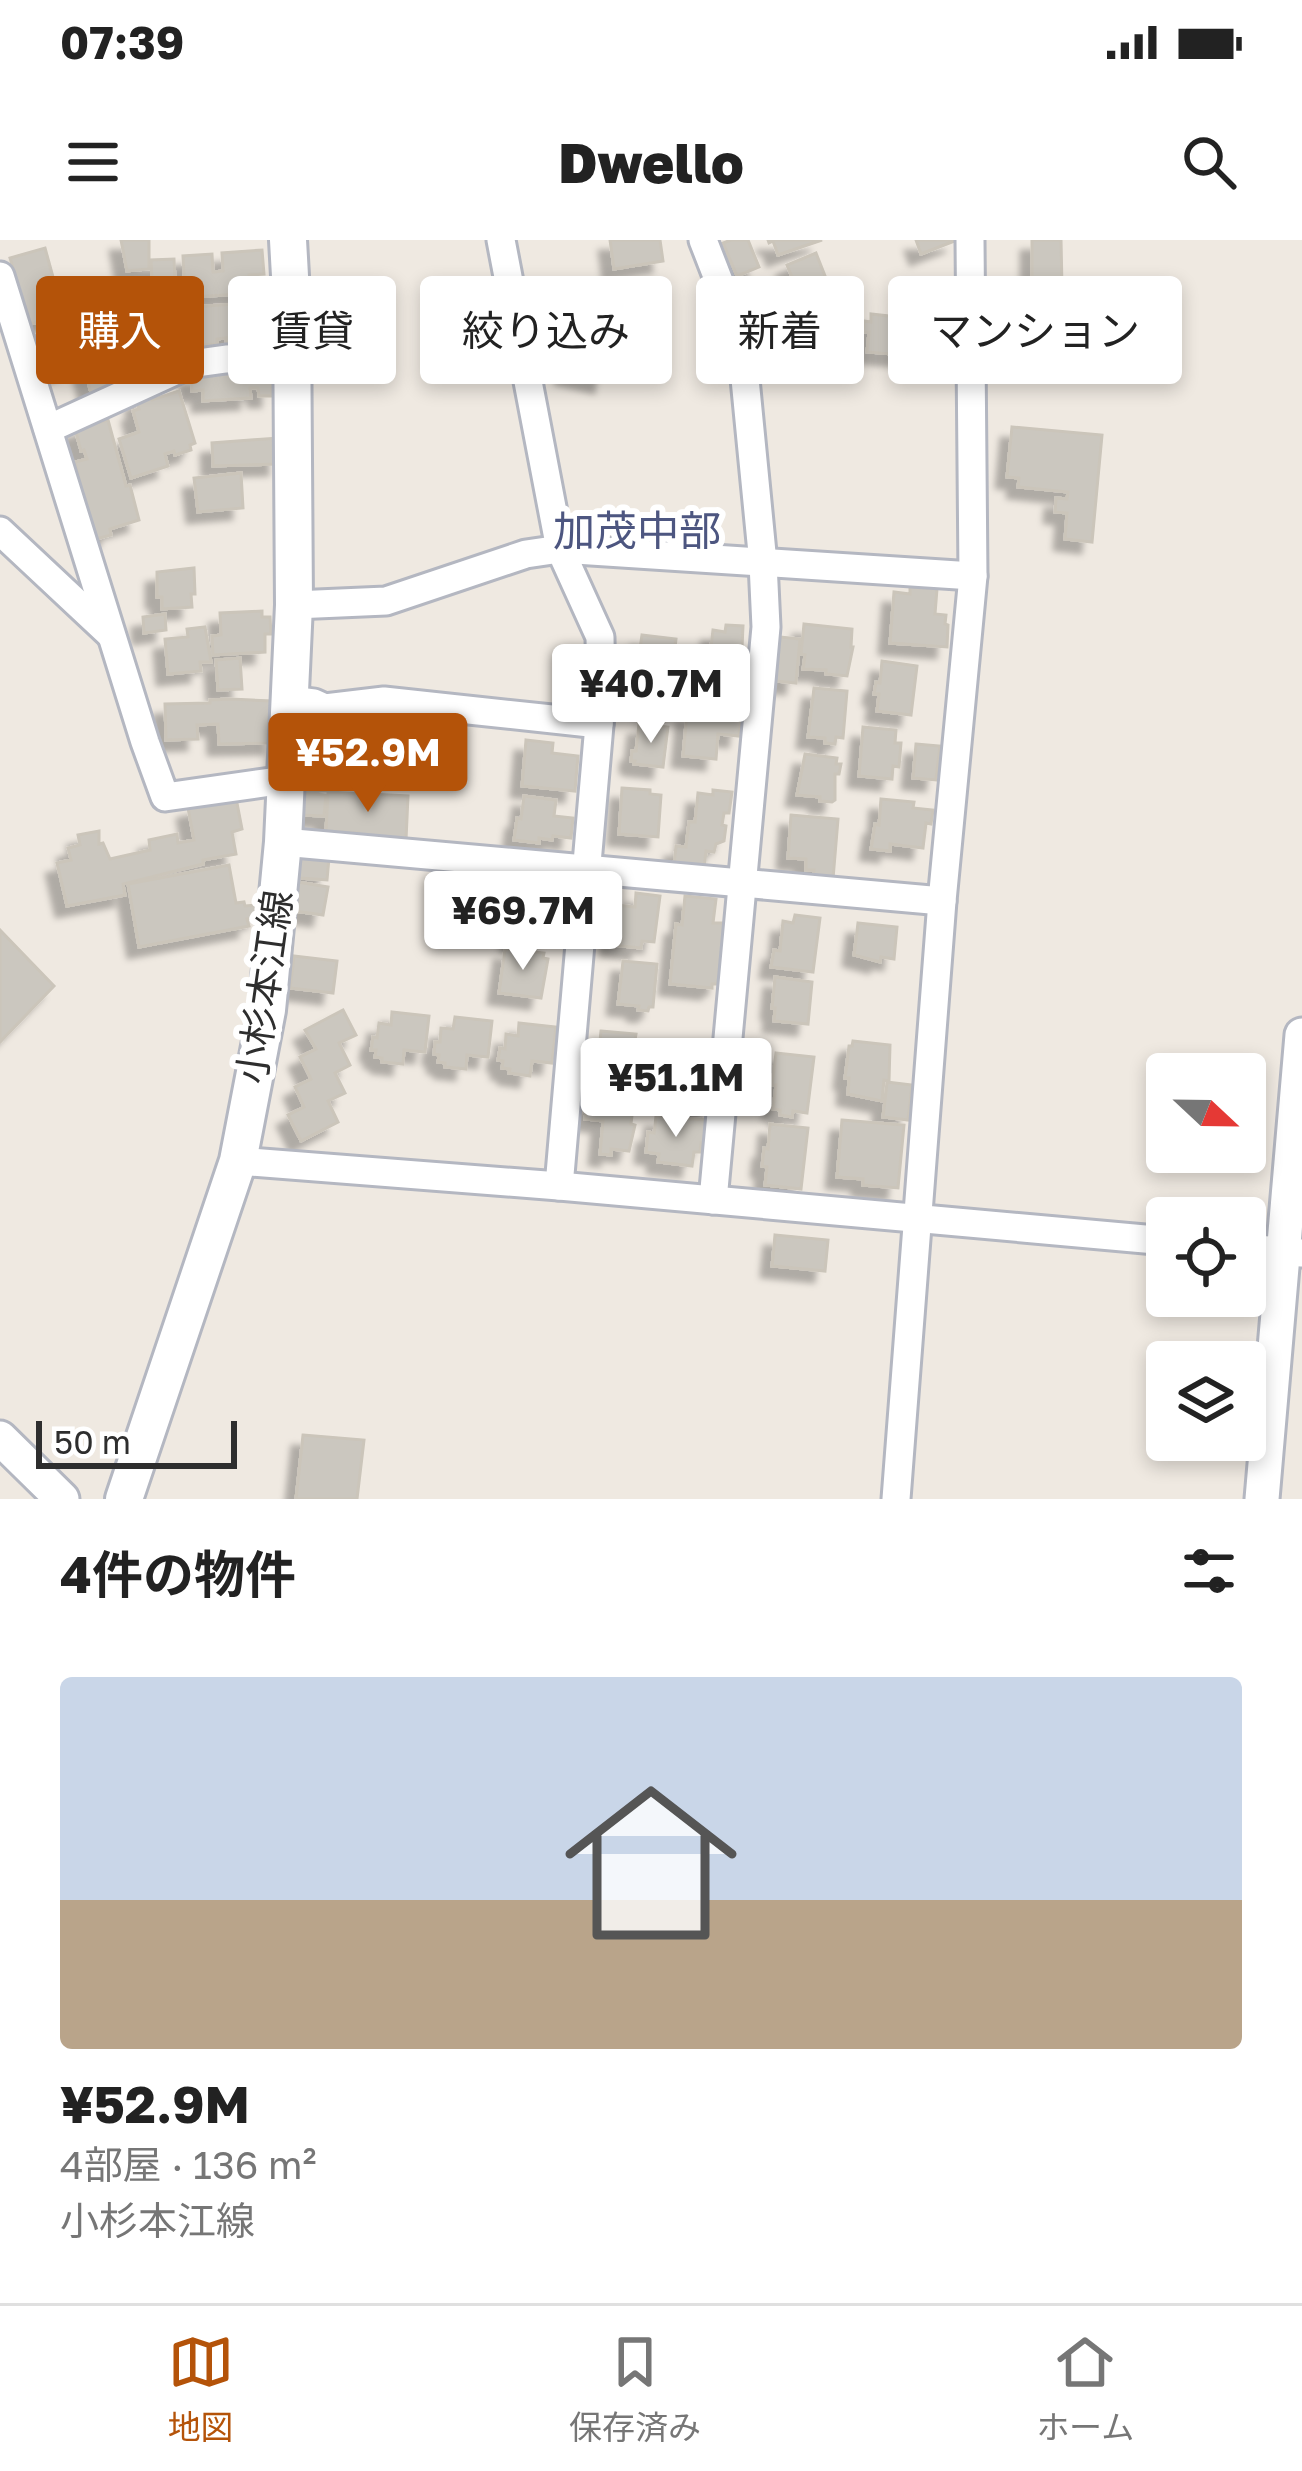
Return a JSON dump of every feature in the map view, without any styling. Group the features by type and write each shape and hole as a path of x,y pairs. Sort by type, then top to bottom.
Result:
{"main road":[{"name":"小杉本江線","path":"288,240 289,276"},
{"name":"小杉本江線","path":"124,1499 238,1161 267,1010 283,842 294,605 292,384"}],"street":[{"path":"501,240 560,549 600,637 599,724 559,1186"},
{"path":"703,240 741,338 766,627 713,1200"},
{"path":"896,1499 942,901 973,576 970,240"},
{"path":"0,276 165,797 285,780"},
{"path":"48,429 190,364 228,358"},
{"path":"0,531 114,638"},
{"path":"294,605 386,601 526,554 560,549 973,576"},
{"path":"290,700 326,708 384,701 599,724"},
{"path":"283,842 942,901"},
{"path":"1262,1499 1293,1252 1302,1034"},
{"path":"238,1161 1146,1239"},
{"path":"0,1438 62,1499"}],"building":[{"path":"121,240 149,240 149,269 127,271"},
{"path":"610,240 660,240 663,261 614,269"},
{"path":"748,240 759,267 737,276 723,243"},
{"path":"768,240 822,240 778,255 773,241"},
{"path":"916,240 957,240 921,254"},
{"path":"1032,240 1061,240 1062,276 1032,276"},
{"path":"45,248 53,276 36,276 36,323 30,324 10,258"},
{"path":"262,250 264,274 228,276 228,295 204,297 204,276 184,276 183,256 212,254 213,272 223,271 222,253"},
{"path":"816,253 825,276 791,276 787,265"},
{"path":"174,259 175,276 152,276 151,260"},
{"path":"228,304 228,350 226,338 204,345 204,306"},
{"path":"871,314 888,316 888,354 867,352 869,332 864,332 864,321 871,322"},
{"path":"222,368 228,368 228,384 271,384 272,396 259,396 258,388 250,388 251,398 203,401 203,390 192,391 192,384 204,384 204,374 223,373"},
{"path":"89,384 116,384 91,393"},
{"path":"179,391 195,443 191,450 165,454 168,466 131,478 119,439 139,432 133,411 139,409 136,400"},
{"path":"108,420 139,520 93,540 75,462 87,459 75,429"},
{"path":"1012,427 1102,435 1092,542 1065,539 1067,513 1055,512 1056,498 1067,499 1068,492 1018,487 1019,478 1007,477"},
{"path":"278,438 279,464 213,466 212,443"},
{"path":"241,473 243,508 198,512 194,478"},
{"path":"194,568 192,607 162,609 157,572"},
{"path":"910,587 937,589 935,614 946,615 947,647 890,643 894,592 910,594"},
{"path":"262,611 262,617 270,617 265,652 213,655 212,636 221,635 220,613"},
{"path":"165,614 166,630 144,633 143,617"},
{"path":"804,624 852,629 847,676 803,669"},
{"path":"726,625 743,626 744,699 695,691 699,661 709,662 713,630 725,632"},
{"path":"205,627 211,662 200,662 201,671 168,674 165,639 188,637 187,629"},
{"path":"642,635 676,639 670,690 636,687 640,657 644,658"},
{"path":"780,637 800,639 796,683 775,681"},
{"path":"240,658 242,689 218,690 216,660"},
{"path":"882,661 917,666 911,715 877,711 879,694 874,694"},
{"path":"814,688 847,691 843,738 836,737 835,744 808,737"},
{"path":"272,701 274,743 219,744 218,724 197,725 198,739 166,740 165,704"},
{"path":"715,707 742,710 739,736 718,734 716,759 683,756 687,712 715,715"},
{"path":"303,711 320,719 319,727 326,728 322,753 302,752"},
{"path":"639,724 668,727 663,767 631,761"},
{"path":"863,727 896,730 895,743 901,743 899,767 893,766 892,779 859,776"},
{"path":"526,740 553,743 552,753 578,756 575,791 522,786"},
{"path":"916,744 940,746 936,780 913,778"},
{"path":"805,754 837,758 836,764 841,764 832,802 797,795"},
{"path":"300,756 333,757 327,791 307,790 307,784 298,784"},
{"path":"622,788 661,795 658,837 619,834"},
{"path":"713,790 732,792 722,825 726,826 724,841 716,844 714,852 706,851 704,869 674,865 676,846 686,847 689,822 695,822 698,793 713,795"},
{"path":"328,792 408,796 406,840 326,831"},
{"path":"301,793 326,795 324,816 300,815"},
{"path":"524,796 556,800 554,816 573,818 571,838 539,838 539,843 514,840"},
{"path":"236,798 242,829 232,832 236,854 123,884 125,895 67,906 57,863 71,860 68,848 80,845 78,835 99,831 99,844 103,843 110,859 150,850 149,840 177,834 178,843 194,840 188,808"},
{"path":"881,799 914,802 913,808 933,810 923,848 890,844 890,851 871,849"},
{"path":"791,815 838,819 833,879 813,878 814,870 806,870 806,859 788,858"},
{"path":"300,856 329,858 327,880 299,878"},
{"path":"229,865 236,903 256,905 258,917 247,919 249,926 139,947 128,884"},
{"path":"513,881 557,886 559,910 554,920 540,918 538,942 511,940"},
{"path":"298,882 328,887 323,915 294,911"},
{"path":"636,893 660,896 654,942 642,941 641,948 611,945 616,905 635,907"},
{"path":"685,896 716,899 713,923 724,923 718,984 712,988 670,984 676,924 682,925"},
{"path":"795,915 820,918 813,972 771,967 774,950 780,951 783,921 793,923"},
{"path":"858,923 897,927 894,959 881,957 880,962 854,955"},
{"path":"0,930 54,986 0,1042"},
{"path":"505,949 544,953 543,958 548,959 541,998 499,993"},
{"path":"294,956 337,961 333,993 290,988"},
{"path":"623,961 657,964 653,1007 648,1011 618,1004"},
{"path":"775,977 812,982 808,1024 774,1021"},
{"path":"343,1010 356,1035 339,1043 350,1065 335,1073 345,1093 328,1101 338,1122 301,1141 288,1115 304,1107 295,1087 311,1079 300,1057 316,1049 305,1030"},
{"path":"392,1012 429,1016 425,1052 404,1050 403,1064 382,1062 375,1057 376,1050 371,1050 379,1023 391,1025"},
{"path":"455,1017 492,1021 488,1057 467,1055 466,1069 445,1067 434,1054 441,1028 453,1029"},
{"path":"519,1023 556,1027 552,1063 532,1061 530,1076 509,1073 498,1060 506,1034 518,1036"},
{"path":"601,1031 636,1034 635,1040 641,1041 637,1081 596,1077"},
{"path":"853,1041 890,1045 889,1081 884,1080 882,1101 848,1094 849,1078 845,1078"},
{"path":"668,1046 707,1050 703,1087 666,1082"},
{"path":"776,1053 814,1057 807,1113 793,1111 792,1117 773,1109"},
{"path":"887,1082 912,1085 908,1120 883,1117"},
{"path":"689,1089 713,1091 710,1112 687,1110"},
{"path":"587,1102 633,1107 631,1124 635,1125 629,1151 611,1149 611,1155 600,1154 603,1121 585,1119"},
{"path":"656,1116 706,1120 704,1144 700,1152 694,1152 692,1166 658,1162 659,1154 646,1152"},
{"path":"842,1120 904,1125 898,1188 837,1177"},
{"path":"770,1124 808,1128 801,1189 765,1185 767,1167 762,1166"},
{"path":"775,1235 828,1240 825,1271 772,1266"},
{"path":"303,1435 364,1440 357,1499 296,1499"}],"district":[{"name":"加茂中部","path":"637,530"}]}
